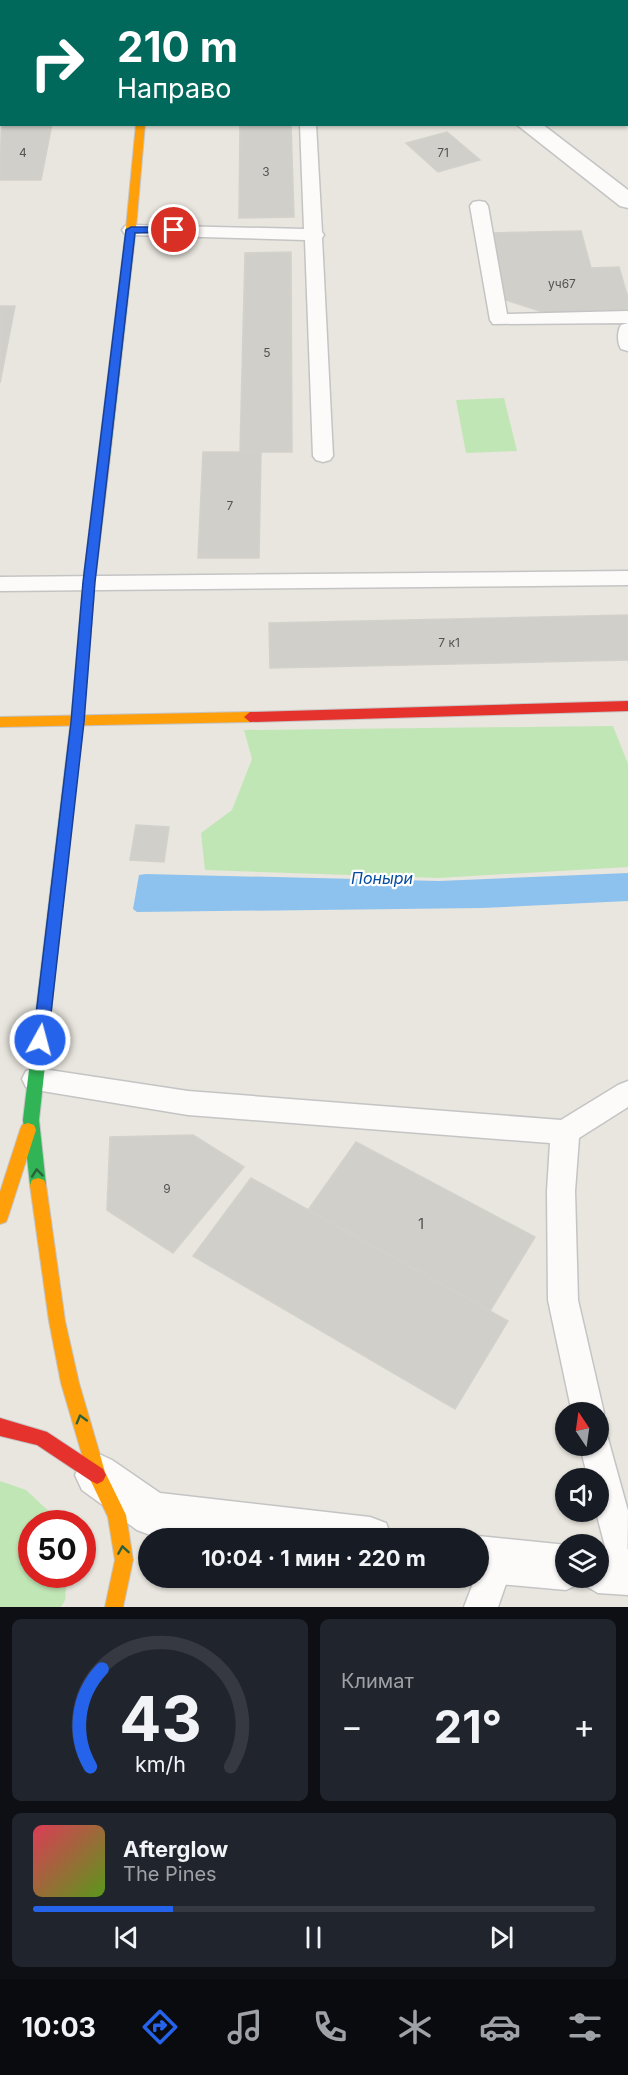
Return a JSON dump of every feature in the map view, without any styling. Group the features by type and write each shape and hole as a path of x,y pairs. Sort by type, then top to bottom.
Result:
{"main road":[{"path":"0,1217 31,1119 77,722 89,582 131,230 141,126"},
{"path":"0,722 77,722 628,706"},
{"path":"31,1119 42,1226 57,1321 70,1383 97,1475 117,1515 124,1560 114,1607"},
{"path":"0,1427 41,1438 97,1475"}],"street":[{"path":"530,126 628,201"},
{"path":"97,1475 153,1514 275,1528"},
{"path":"489,1560 555,1566"},
{"path":"609,1571 628,1572"}],"lane":[{"path":"308,126 315,235 323,456"},
{"path":"479,206 499,320 628,317"},
{"path":"131,230 315,235"},
{"path":"628,329 628,345"},
{"path":"0,584 628,578"},
{"path":"36,1079 188,1103 565,1132 628,1093"},
{"path":"565,1132 561,1191 562,1300 585,1402"},
{"path":"599,1456 628,1572"},
{"path":"481,1607 484,1588"}],"green space":[{"path":"504,398 517,451 466,453 456,400"},
{"path":"613,726 628,764 628,867 438,878 205,870 201,833 232,810 252,759 244,730"},
{"path":"0,1481 26,1490 47,1510 18,1510 18,1588 66,1588 65,1600 61,1607 0,1607"}],"water":[{"path":"628,873 628,901 482,908 137,912 133,909 139,875 146,874 439,881"}],"building":[{"path":"1,126 52,126 41,180 0,180"},
{"path":"240,126 291,126 294,217 239,218"},
{"path":"447,132 480,160 438,172 406,143"},
{"path":"581,231 591,268 619,267 628,298 628,310 546,313 503,299 491,233"},
{"path":"291,252 292,452 240,452 245,253"},
{"path":"0,306 15,306 0,383"},
{"path":"203,452 261,452 259,558 198,558"},
{"path":"628,615 628,660 270,668 269,623"},
{"path":"136,825 169,827 164,862 130,860"},
{"path":"193,1135 244,1167 173,1253 107,1210 110,1137"},
{"path":"356,1142 535,1237 490,1311 308,1210"},
{"path":"251,1178 508,1321 455,1409 193,1256"}],"traffic: fast":[{"path":"103,466 131,228"},
{"path":"38,1185 31,1120 78,710"}],"traffic: slow":[{"path":"131,228 141,126"},
{"path":"78,710 89,582 103,466"},
{"path":"0,722 250,717"},
{"path":"0,1217 28,1130"},
{"path":"38,1185 57,1321 70,1383 97,1475 117,1515 124,1560 114,1607"}],"traffic: jam":[{"path":"250,717 628,706"},
{"path":"0,1427 41,1438 97,1475"}],"route":[{"path":"40,1040 77,722 89,582 131,230 174,230"}],"water label":[{"name":"Поныри","path":"382,878"}]}
